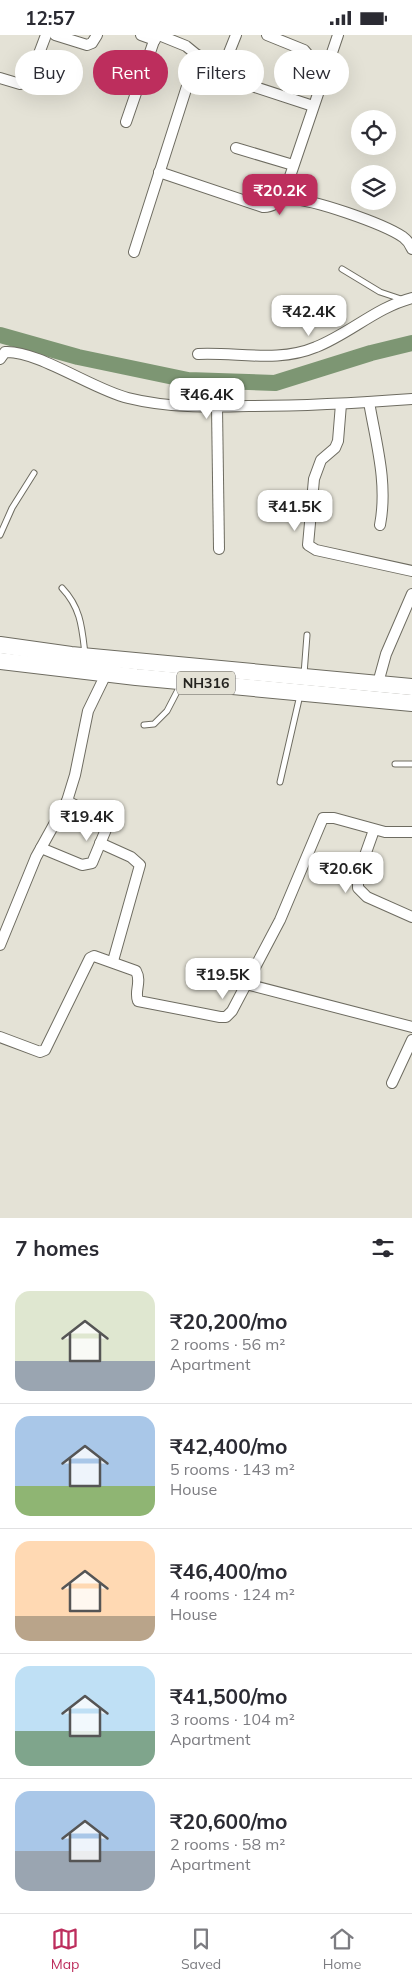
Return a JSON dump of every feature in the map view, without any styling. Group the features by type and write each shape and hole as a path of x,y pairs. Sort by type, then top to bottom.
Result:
{"highway":[{"name":"NH316","path":"0,645 302,685 412,703"},
{"name":"NH316","path":"0,661 182,681 302,685 378,683 412,687"}],"street":[{"path":"0,78 20,84 29,80 46,35"},
{"path":"55,35 87,45 92,43 96,35"},
{"path":"141,35 157,37 186,46 191,50"},
{"path":"230,50 236,35"},
{"path":"267,35 304,50"},
{"path":"332,50 338,35"},
{"path":"126,122 157,37"},
{"path":"264,90 313,106"},
{"path":"134,251 184,95"},
{"path":"282,200 317,95"},
{"path":"236,148 293,165"},
{"path":"159,172 263,207 269,207 282,200 310,202 370,222 403,237 412,249"},
{"path":"198,354 234,353 262,357 303,351 324,344 408,299"},
{"path":"0,359 5,352 13,352 128,398 163,405 217,407 341,404 412,399"},
{"path":"369,402 383,480 384,504 380,525"},
{"path":"341,404 338,441 335,447 321,460 314,479 308,545 316,551 412,571"},
{"path":"217,407 219,549"},
{"path":"378,683 386,654 412,594"},
{"path":"0,945 41,848 66,801 75,775 88,711 106,674"},
{"path":"41,848 86,866 92,863 107,827 106,821 66,801"},
{"path":"0,1037 40,1052 45,1050 90,958 94,955 102,956 136,971 140,978 136,995 138,1001 226,1017 232,1011 280,921 319,822 323,818 334,818 374,830 412,832"},
{"path":"374,830 358,875 358,888 367,897 412,917"},
{"path":"100,843 131,857 140,865 113,961"},
{"path":"246,984 412,1027"},
{"path":"392,1083 412,1040"}],"lane":[{"path":"342,269 380,292 408,299"},
{"path":"0,535 12,508 34,473"},
{"path":"62,588 73,599 78,610 86,657"},
{"path":"280,783 302,685 307,635"},
{"path":"144,725 154,724 167,711 182,681"},
{"path":"395,765 412,764"}],"waterway":[{"path":"0,335 78,357 188,380 275,383 371,353 412,343"}]}
